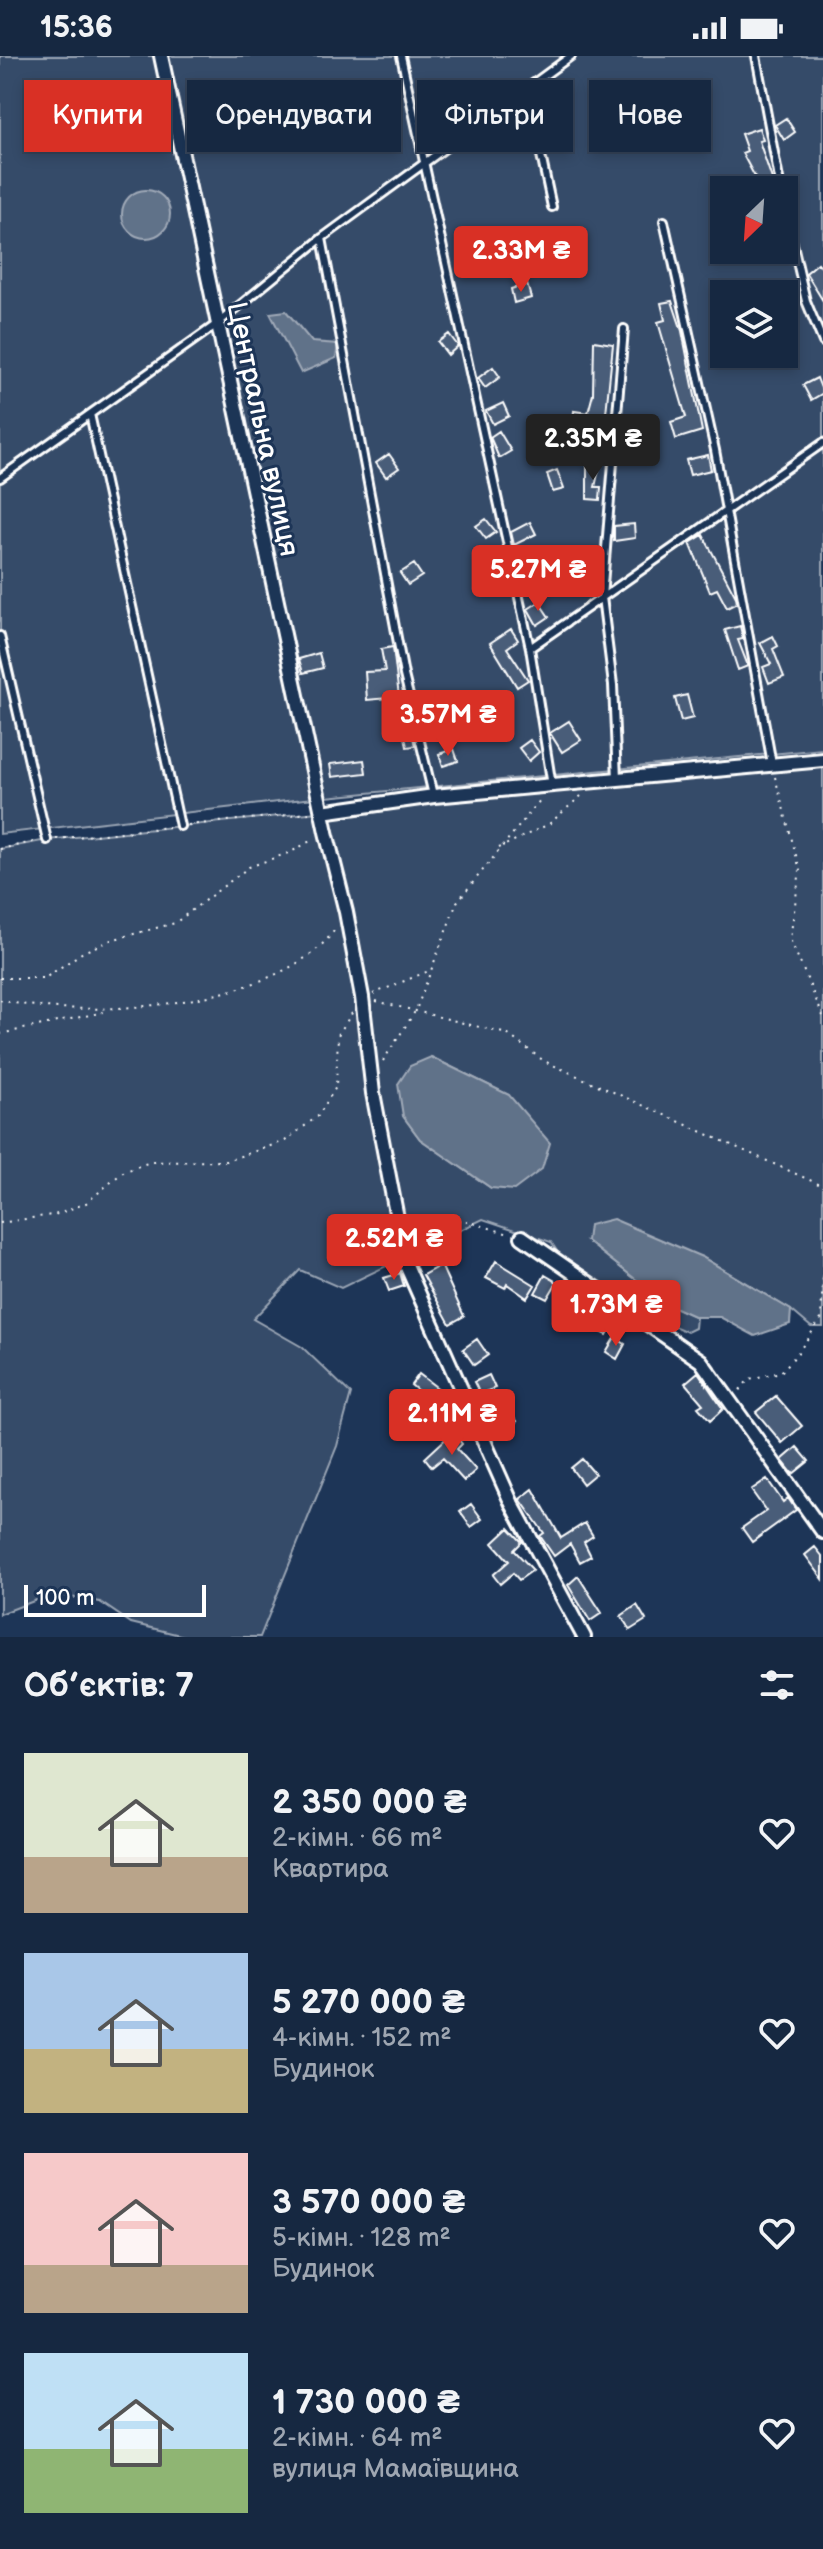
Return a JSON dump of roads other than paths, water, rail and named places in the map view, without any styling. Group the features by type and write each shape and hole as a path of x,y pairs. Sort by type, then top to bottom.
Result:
{"street":[{"name":"Центральна вулиця","path":"161,56 326,832 346,912 362,997 373,1093 406,1265 512,1504 584,1637"},
{"path":"322,812 434,796 823,760"},
{"path":"522,1237 701,1361 823,1532"}],"lane":[{"path":"401,56 530,648 552,786"},
{"path":"539,80 571,56"},
{"path":"756,56 778,176"},
{"path":"0,478 217,324 322,238 440,152"},
{"path":"540,152 552,207"},
{"path":"664,221 687,314 772,764"},
{"path":"322,238 404,675 434,796"},
{"path":"798,264 806,301 823,342"},
{"path":"617,779 613,685 602,597 624,329"},
{"path":"90,414 180,826"},
{"path":"530,648 823,443"},
{"path":"0,636 47,840"}]}
